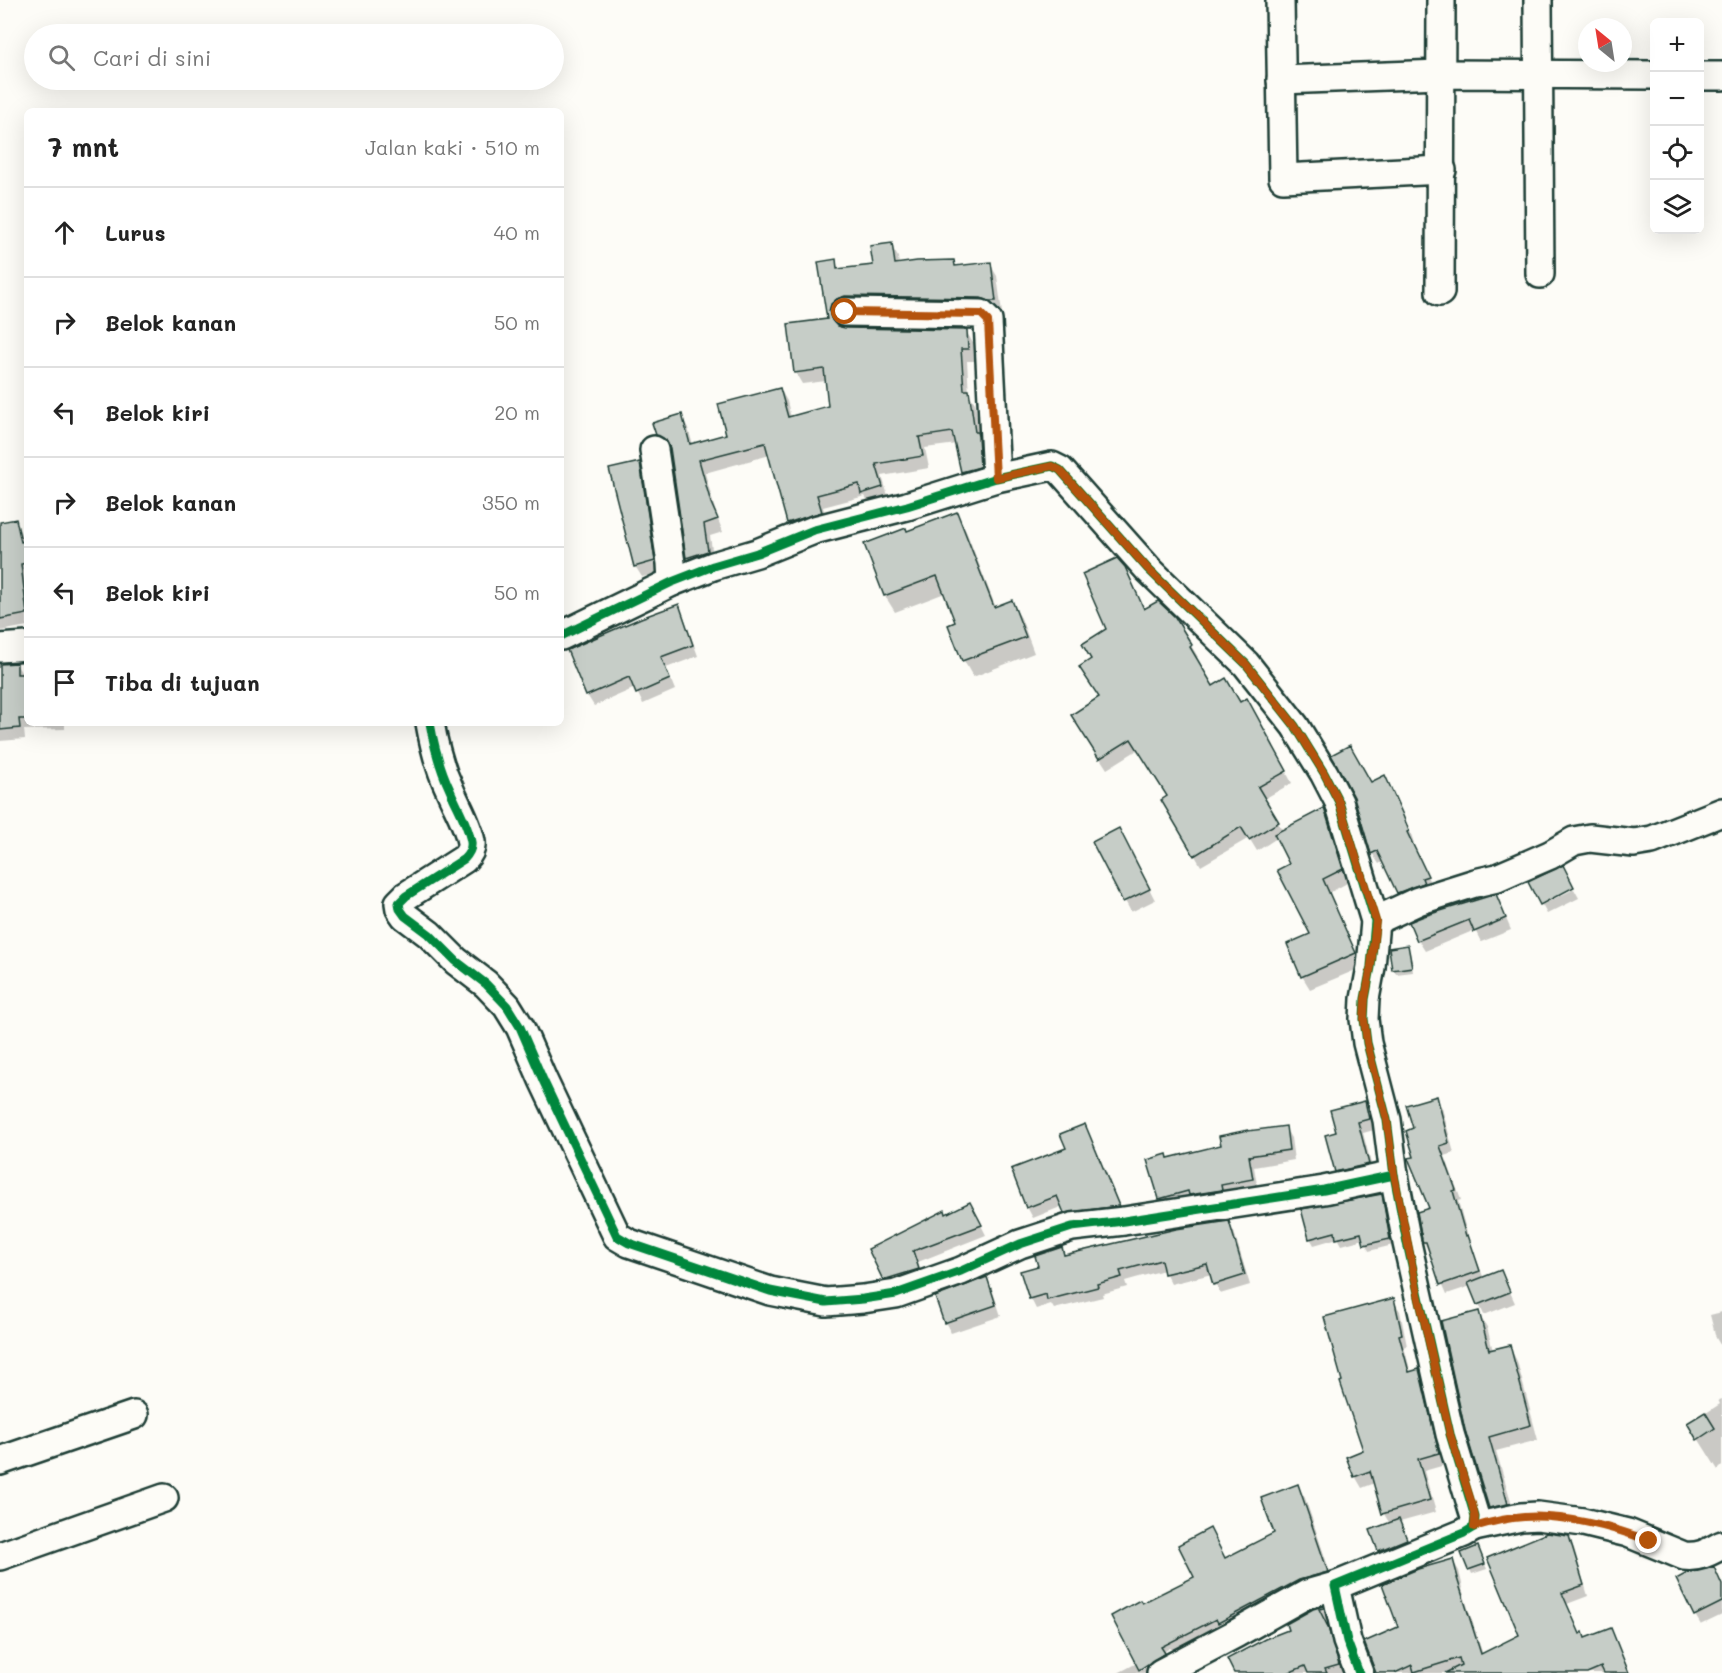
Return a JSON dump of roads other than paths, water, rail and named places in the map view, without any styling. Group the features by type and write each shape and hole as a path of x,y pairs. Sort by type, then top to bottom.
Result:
{"street":[{"path":"1280,0 1283,178 1442,170"},
{"path":"1440,292 1441,0"},
{"path":"1538,0 1540,274"},
{"path":"1281,80 1440,74 1650,75"},
{"path":"1704,76 1722,76"},
{"path":"845,312 981,314 988,321 996,478"},
{"path":"654,450 672,582"},
{"path":"564,635 672,582 814,530 906,506 996,478 1052,466 1060,470 1148,569 1246,664 1295,726 1339,802 1376,921 1365,999 1364,1019 1367,1043 1387,1120 1394,1174 1450,1434 1473,1510 1474,1527"},
{"path":"0,648 24,646"},
{"path":"431,726 435,749 466,825 471,844 470,853 406,896 399,903 400,909 456,961 486,984 507,1006 520,1027 618,1236 629,1243 770,1291 826,1302 863,1299 907,1290 961,1271 1031,1240 1072,1227 1292,1196 1394,1174"},
{"path":"1376,921 1418,901 1497,878 1550,855 1574,841 1590,838 1634,843 1652,840 1697,820 1722,812"},
{"path":"0,1461 134,1415"},
{"path":"0,1556 164,1498"},
{"path":"1161,1673 1237,1634 1307,1594 1335,1586 1474,1527 1502,1520 1538,1516 1582,1522 1628,1533 1684,1556 1705,1555 1722,1545"},
{"path":"1335,1586 1347,1641 1359,1673"}]}
